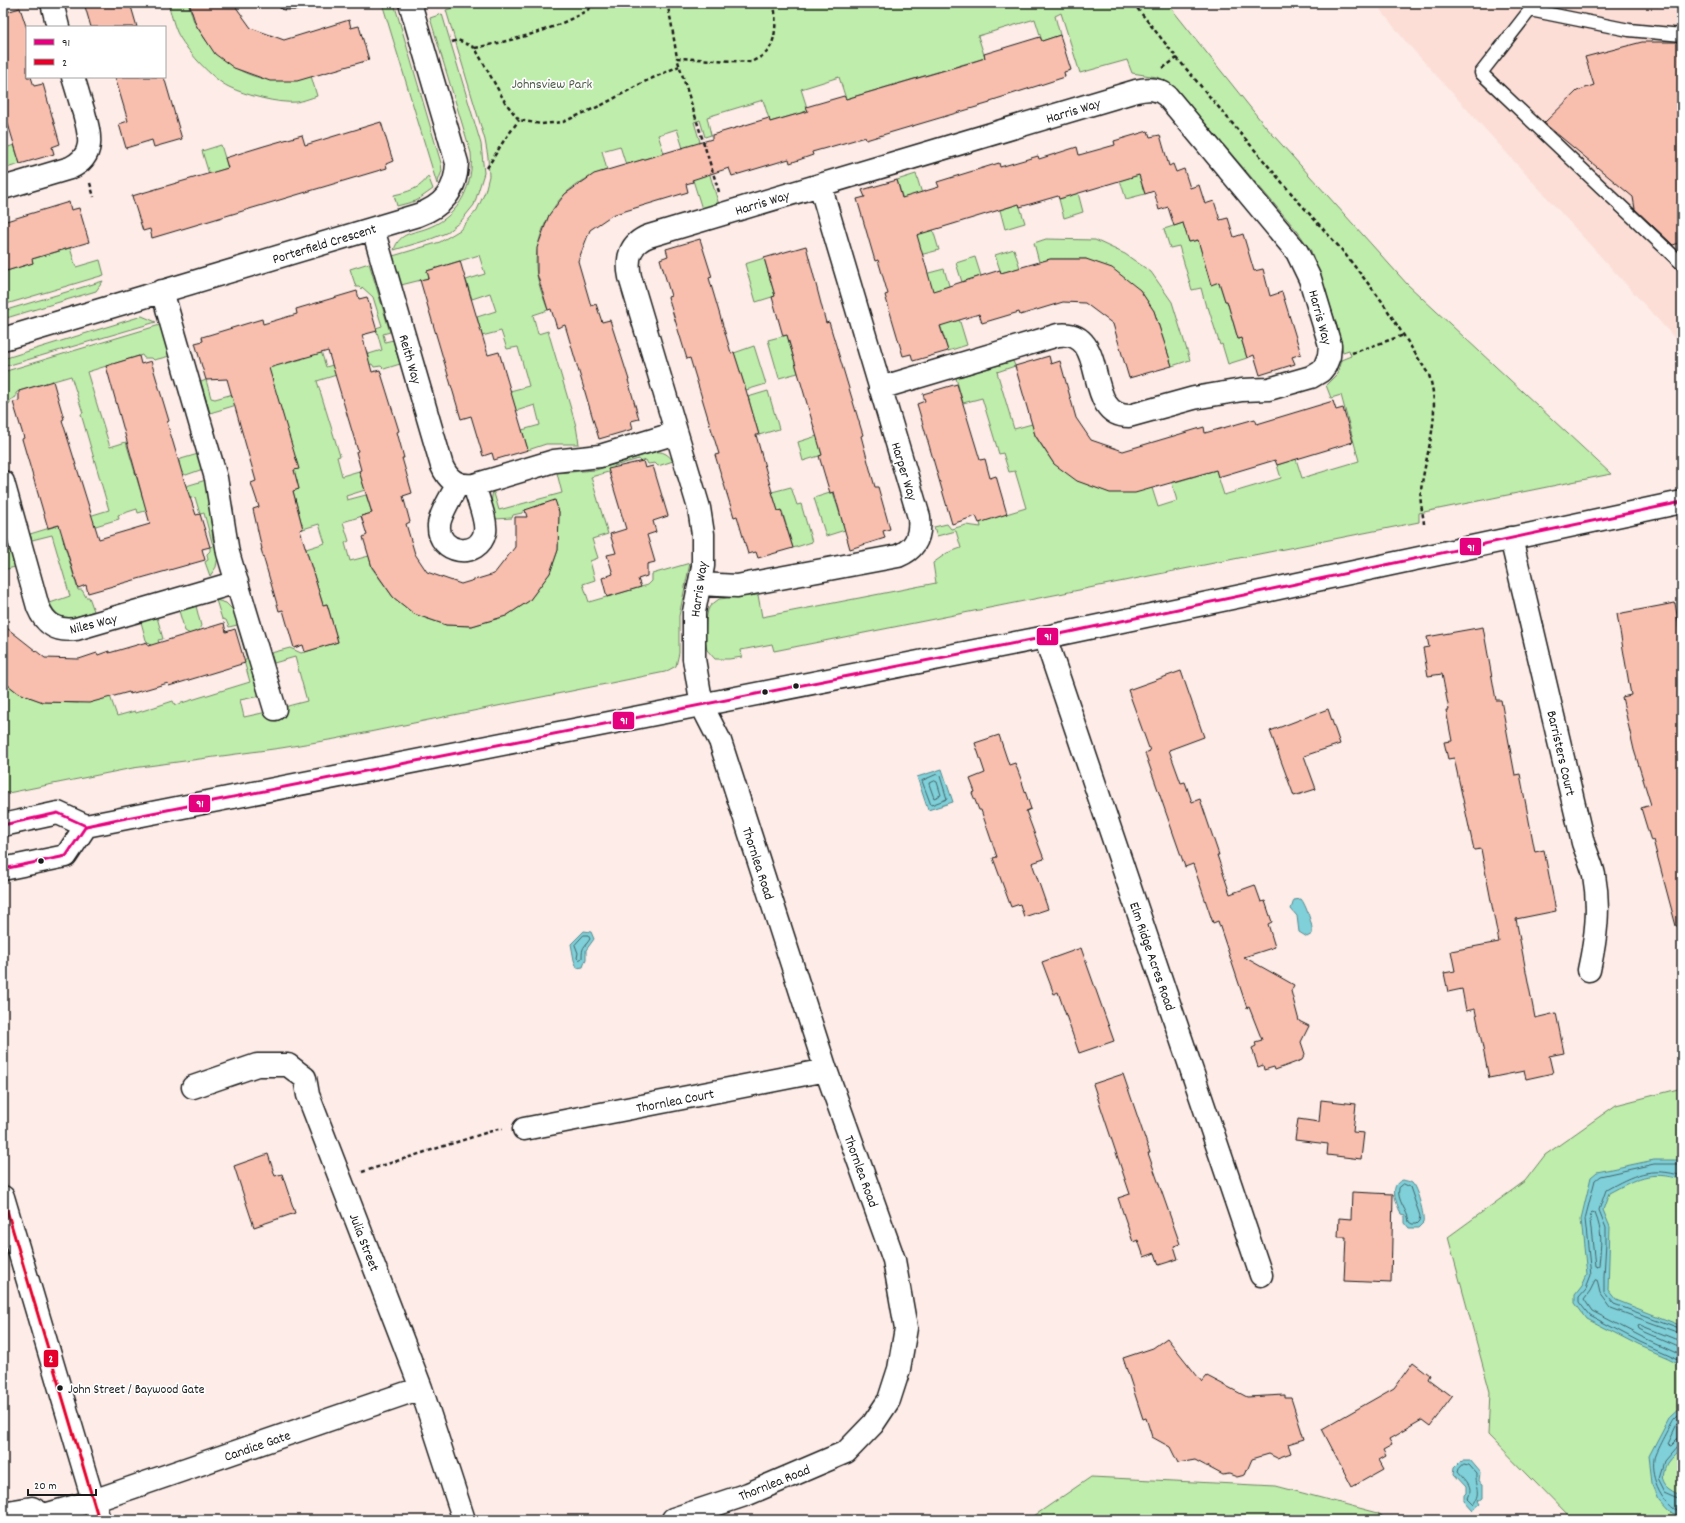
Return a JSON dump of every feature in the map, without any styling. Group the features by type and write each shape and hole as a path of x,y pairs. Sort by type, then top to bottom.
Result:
{"street":[{"path":"52,3 58,26"},
{"name":"Porterfield Crescent","path":"3,339 418,215 436,207 444,200 456,175 455,158 410,3"},
{"path":"3,188 70,168 83,159 88,149 90,137 73,78"},
{"name":"Harris Way","path":"702,706 695,668 693,636 694,612 703,566 702,521 630,277 629,257 634,246 644,238 1136,91 1155,89 1167,96 1297,252 1310,279 1329,340 1330,351 1328,361 1321,371 1316,374 1269,389 1242,390 1199,397 1129,416 1124,416 1113,412 1105,404 1090,355 1085,345 1078,338 1068,334 1058,335 880,388"},
{"name":"Harper Way","path":"700,584 727,587 755,584 891,558 905,554 917,540 919,517 820,185"},
{"name":"Reith Way","path":"372,229 442,466 451,480 466,484 554,461 600,456 676,433"},
{"path":"162,291 216,478 225,543 275,709"},
{"name":"Niles Way","path":"3,482 38,607 44,619 58,629 76,629 237,582"},
{"path":"3,825 58,813 86,826 342,774 702,706 1046,637 1682,502"},
{"name":"Barristers Court","path":"1511,538 1583,844 1594,874 1598,912 1595,942 1589,970"},
{"name":"Elm Ridge Acres Road","path":"1046,637 1261,1275"},
{"name":"Thornlea Road","path":"673,1519 748,1494 846,1452 873,1424 890,1400 899,1369 906,1328 894,1260 826,1070 722,748 702,706"},
{"path":"3,869 66,856 86,826"},
{"name":"Julia Street","path":"192,1087 257,1065 288,1065 305,1078 308,1096 421,1388 464,1520"},
{"name":"Thornlea Court","path":"524,1129 826,1070"},
{"path":"3,1197 96,1511"},
{"name":"Candice Gate","path":"43,1517 96,1511 421,1388"},
{"path":"3,1516 8,1512 32,1508 43,1517"}],"lane":[{"path":"285,3 296,3"},
{"path":"1682,35 1629,30 1530,10 1481,72 1682,264"}],"path":[{"path":"475,48 542,32 563,23 598,3"},
{"path":"666,3 671,21 679,66 726,213"},
{"path":"677,58 751,62 760,58 769,50 775,30 774,3"},
{"path":"452,42 458,40 475,48 505,102 519,120 541,124 563,122 602,105 644,82 679,66"},
{"path":"487,168 519,120"},
{"path":"1328,361 1404,335"},
{"path":"341,1179 498,1129 524,1129"}],"shaded area":[{"path":"1375,3 1644,3 1682,12 1682,346 1407,43"}],"green space":[{"path":"168,3 188,3 195,24 205,39 226,62 252,76 266,79 296,79 311,76 317,96 297,102 281,102 244,93 222,83 207,71 186,47 174,25"},
{"path":"382,3 394,3 441,163 442,171 437,184"},
{"name":"Johnsview Park","path":"469,3 1167,3 1265,126 1407,284 1611,474 1419,513 1419,522 774,651 772,644 741,650 742,657 715,659 707,650 705,641 706,620 710,606 719,599 758,595 762,617 936,583 933,563 947,553 961,548 956,531 937,536 934,527 947,524 951,529 966,525 981,527 980,522 1026,508 1015,471 1009,472 1003,453 999,454 982,398 963,403 956,378 1013,361 1015,366 997,372 1014,429 1032,424 1035,436 1054,464 1152,488 1158,507 1177,501 1172,483 1216,470 1224,495 1281,478 1277,465 1296,459 1302,478 1359,461 1341,395 1331,398 1326,385 1337,374 1341,360 1351,356 1349,350 1343,352 1337,326 1311,251 1298,232 1199,116 1170,84 1157,77 1132,73 1127,60 1080,73 1061,13 1055,16 1060,35 1042,41 1035,19 978,36 985,58 846,99 839,77 801,89 808,111 770,122 763,100 707,117 711,135 705,137 700,120 694,122 719,205 702,209 677,129 658,135 664,153 626,165 620,146 602,151 607,170 579,183 569,190 558,202 546,221 542,232 536,265 538,279 548,310 533,315 538,334 548,331 576,426 579,444 546,444 528,450 522,430 540,425 535,405 516,411 510,391 529,386 518,347 507,349 501,331 482,336 477,317 496,311 490,293 472,299 466,280 485,274 479,255 427,271 429,278 401,285 393,256 440,242 460,230 477,210 485,192 489,176 485,140 446,10"},
{"path":"442,14 481,144 484,173 474,205 461,221 446,233 394,250 400,239 404,236 430,227 449,215 463,197 470,176 471,153 430,18"},
{"path":"14,145 20,164 3,169 3,149"},
{"path":"221,145 228,168 209,174 202,151"},
{"path":"916,174 939,250 920,255 897,180"},
{"path":"1139,175 1145,194 1126,199 1120,180"},
{"path":"428,176 433,189 416,201 397,206 394,195 418,187"},
{"path":"1078,193 1083,212 1064,218 1059,199"},
{"path":"1019,204 1025,223 1005,229 1000,210"},
{"path":"1183,223 1189,242 1198,240 1211,284 1219,282 1225,301 1227,301 1238,339 1241,338 1247,358 1228,364 1222,344 1220,345 1208,307 1206,307 1201,288 1192,290 1179,246 1170,248 1164,229"},
{"path":"1046,239 1095,240 1125,254 1151,272 1172,302 1190,360 1172,366 1154,311 1140,290 1086,259 1051,259 1039,262 1034,243"},
{"path":"70,248 76,267 100,260 104,275 3,305 3,272 33,263 32,259"},
{"path":"1014,249 1020,268 1001,273 995,255"},
{"path":"975,257 981,276 962,282 956,263"},
{"path":"764,258 775,296 756,302 745,264"},
{"path":"369,263 390,332 383,334 385,342 393,340 400,364 384,369 381,366 374,367 372,364 317,381 340,456 337,457 342,476 359,471 365,490 346,496 347,500 366,495 372,513 343,522 349,541 345,543 350,561 369,556 372,568 393,597 414,614 446,625 472,626 506,616 529,601 550,573 558,550 559,512 555,501 523,511 522,513 513,515 512,518 495,519 491,503 493,490 499,510 562,493 557,473 596,470 654,452 663,453 669,456 673,461 658,466 655,463 648,464 646,460 640,462 639,459 614,466 615,470 591,477 608,534 592,539 598,558 590,561 595,580 583,584 589,602 648,585 652,581 652,574 690,563 679,616 679,653 676,666 665,672 335,739 281,748 133,768 3,794 3,681 18,693 44,702 78,703 110,696 117,716 135,711 136,713 173,701 175,705 250,682 244,661 247,659 237,625 229,627 226,620 222,619 216,600 226,603 235,612 260,696 240,700 244,717 307,701 295,657 274,663 271,653 290,648 301,653 338,642 327,604 323,605 306,549 325,543 319,524 303,529 293,491 299,489 294,470 298,469 276,393 210,413 201,382 206,380 211,398 215,399 269,384 263,365 282,359 284,364 302,359 320,348 326,367 382,350 376,328 382,326 373,297 362,287 361,289 356,287 350,269"},
{"path":"944,269 967,345 948,351 925,274"},
{"path":"103,281 96,291 3,319 3,311"},
{"path":"142,316 156,322 3,367 3,359"},
{"path":"160,325 170,356 154,360 152,358 144,358 142,355 87,372 110,447 126,442 143,499 206,480 213,539 218,556 216,567 210,576 205,562 208,560 207,554 210,551 210,547 213,546 204,513 200,514 195,497 138,513 137,509 118,515 119,519 62,536 78,590 82,590 86,597 89,597 94,611 75,617 63,617 54,610 50,603 70,596 52,535 32,540 30,534 109,510 81,414 83,413 71,376 19,391 16,393 16,397 10,400 10,403 3,406 3,372"},
{"path":"787,335 798,373 779,378 768,340"},
{"path":"754,346 766,384 746,390 734,353"},
{"path":"768,391 779,429 759,435 748,397"},
{"path":"817,436 822,455 803,461 798,442"},
{"path":"198,454 203,469 186,475 181,472 179,463 181,459"},
{"path":"791,487 797,505 801,504 812,542 793,548 782,511 778,511 772,492"},
{"path":"833,492 845,530 826,536 814,498"},
{"path":"10,550 15,567 3,570 3,553"},
{"path":"196,606 201,626 198,631 190,634 185,631 179,611"},
{"path":"157,617 163,639 158,640 160,646 153,647 146,640 141,622"},
{"path":"1682,1088 1682,1520 1571,1520 1488,1435 1490,1392 1448,1237 1525,1181 1545,1155 1616,1105"},
{"path":"1091,1477 1276,1486 1378,1513 1387,1520 1028,1520"}],"water":[{"path":"942,769 953,802 928,810 917,777"},
{"path":"1301,899 1307,910 1312,926 1312,934 1307,937 1299,932 1297,916 1291,909 1294,900"},
{"path":"584,931 591,932 594,939 586,950 586,959 583,967 577,968 571,944"},
{"path":"1654,1160 1682,1160 1682,1180 1661,1175 1644,1177 1609,1193 1603,1210 1610,1227 1608,1290 1616,1300 1682,1326 1682,1365 1638,1345 1586,1318 1575,1303 1575,1295 1582,1286 1587,1275 1581,1219 1591,1177 1597,1172"},
{"path":"1403,1180 1412,1183 1418,1196 1422,1209 1423,1223 1418,1228 1409,1228 1405,1223 1405,1216 1401,1215 1396,1201 1396,1186"},
{"path":"1682,1406 1682,1445 1667,1462 1663,1474 1668,1486 1682,1494 1682,1516 1673,1513 1659,1498 1652,1482 1649,1457 1670,1417"},
{"path":"1462,1460 1469,1460 1480,1473 1479,1481 1483,1484 1483,1497 1479,1500 1481,1503 1473,1510 1464,1500 1466,1487 1454,1474 1455,1467"}],"building":[{"path":"84,3 130,3 137,26 91,26"},
{"path":"189,3 233,3 251,28 284,40 349,20 351,28 359,26 369,60 297,81 270,81 234,68 215,54 196,25"},
{"path":"20,8 26,26 26,78 31,78 34,86 43,84 60,144 52,147 54,154 20,164 3,107 3,13"},
{"path":"1060,35 1071,70 1064,72 1065,77 990,101 990,103 866,140 865,137 812,152 813,155 790,163 789,159 732,176 729,168 692,180 693,182 686,184 688,192 612,215 590,230 578,261 591,306 596,304 602,322 610,320 629,380 639,419 631,421 633,429 599,439 565,325 557,328 551,309 548,310 537,274 537,248 549,215 565,194 594,174 712,139 712,135 769,118 770,122 808,111 806,107 844,96 846,99 966,64 985,58 984,54 1040,37 1042,41"},
{"path":"1642,42 1682,42 1682,242 1673,245 1635,209 1633,197 1544,123 1577,91 1594,85 1585,57"},
{"path":"115,78 164,78 182,139 154,147 152,140 126,148 119,124 128,121"},
{"path":"381,122 393,161 386,164 387,168 152,238 150,229 143,231 132,196 228,168 225,158 264,146 302,135 305,145"},
{"path":"1148,131 1150,137 1160,135 1169,166 1173,164 1176,172 1184,169 1190,188 1199,185 1205,204 1214,201 1220,220 1228,218 1234,237 1243,234 1254,271 1263,269 1270,296 1282,292 1301,354 1292,357 1295,364 1260,375 1254,355 1247,358 1241,338 1238,339 1227,301 1225,301 1219,282 1211,285 1198,240 1189,242 1183,223 1174,226 1168,207 1159,210 1154,191 1145,194 1139,175 1059,199 1058,196 1020,207 1019,204 917,235 933,291 1000,270 1001,273 1050,259 1086,259 1112,268 1140,290 1154,311 1172,366 1129,378 1113,324 1085,303 1063,302 1020,315 1019,312 982,323 979,314 940,326 948,351 913,361 911,354 903,356 885,295 888,294 878,260 875,261 857,199 865,197 862,190 897,180 902,198 939,187 937,182 999,163 1000,167 1038,156 1039,159 1077,147 1079,155 1115,145 1114,141"},
{"path":"69,202 71,210 79,208 89,242 32,259 33,263 3,272 3,222"},
{"path":"700,239 712,277 709,278 731,353 734,352 759,435 756,435 772,492 778,511 781,510 793,548 758,558 756,552 748,554 737,516 734,517 715,455 719,454 690,358 687,359 668,297 671,296 660,259 668,256 666,249"},
{"path":"806,246 826,323 829,322 863,435 861,436 875,487 878,487 890,529 883,531 885,538 850,549 834,492 830,493 819,456 822,455 787,335 783,336 772,297 775,296 764,258"},
{"path":"460,261 488,355 499,352 528,450 494,460 492,453 483,456 471,416 461,419 420,280 429,278 427,271"},
{"path":"357,291 359,299 367,297 377,331 362,335 372,372 380,370 399,431 397,432 404,458 402,458 412,493 403,496 410,522 406,524 415,554 427,572 461,584 494,574 515,547 515,517 527,517 525,510 555,500 559,512 558,550 550,573 529,601 506,616 472,626 446,625 414,614 393,597 372,567 363,537 367,535 361,516 372,513 359,471 361,470 356,452 358,451 328,351 269,368 299,469 294,470 299,489 293,491 303,529 300,530 323,605 327,604 338,642 305,652 303,645 294,648 283,610 279,611 261,549 253,509 259,507 251,483 256,481 227,379 206,380 195,343 203,341 202,337 262,319 263,324 297,314 296,309"},
{"path":"139,356 141,364 151,361 169,421 167,422 185,483 196,515 200,514 210,547 202,549 205,560 88,593 86,585 78,588 59,525 48,528 22,439 24,438 13,402 19,401 19,391 53,381 64,419 62,420 99,539 150,524 106,366"},
{"path":"1049,356 1051,364 1060,361 1076,418 1091,440 1123,451 1204,427 1205,433 1255,419 1257,424 1333,401 1336,410 1343,408 1353,442 1277,465 1275,460 1218,477 1216,470 1135,493 1110,493 1077,481 1054,464 1035,435 1015,366"},
{"path":"957,384 980,460 985,459 990,478 996,476 1007,514 979,523 976,516 952,524 917,404 925,401 923,394"},
{"path":"643,461 645,468 653,466 668,516 653,521 656,532 647,535 655,562 647,564 647,576 638,579 641,587 607,597 602,578 613,574 607,555 616,553 610,534 626,529 608,469"},
{"path":"1675,603 1682,646 1682,925 1676,926 1653,840 1651,841 1641,808 1651,805 1634,750 1622,697 1631,695 1617,614"},
{"path":"224,623 226,632 235,629 245,663 169,686 168,683 130,694 129,692 89,703 43,702 18,693 3,681 3,625 45,658 79,659 97,653 98,655 109,651 109,653 147,642 148,646"},
{"path":"1483,627 1496,700 1501,700 1515,775 1520,774 1535,852 1544,850 1556,911 1516,919 1535,1018 1556,1013 1564,1053 1549,1056 1553,1073 1526,1079 1524,1071 1489,1078 1475,1009 1466,1011 1462,989 1448,992 1444,973 1455,971 1451,951 1499,942 1481,849 1474,850 1454,758 1448,759 1444,742 1452,741 1446,710 1449,710 1442,674 1428,676 1423,648 1429,647 1427,637"},
{"path":"1181,671 1204,737 1169,750 1181,783 1185,782 1192,802 1200,799 1219,855 1217,855 1230,894 1255,885 1261,902 1265,901 1272,922 1268,924 1275,947 1244,957 1294,985 1291,991 1299,1021 1309,1026 1301,1042 1305,1054 1302,1060 1275,1070 1274,1067 1264,1070 1263,1065 1258,1067 1252,1048 1256,1046 1255,1042 1262,1040 1249,1007 1247,1008 1218,921 1213,923 1193,864 1185,867 1145,753 1150,751 1128,690"},
{"path":"1328,709 1340,744 1304,756 1316,789 1294,796 1270,731"},
{"path":"999,735 1009,765 1015,763 1021,779 1031,809 1026,811 1044,859 1032,863 1048,909 1024,917 1020,904 1011,907 993,858 997,857 981,810 979,810 972,793 975,792 970,779 985,773 975,743"},
{"path":"1081,948 1114,1041 1079,1053 1058,992 1054,994 1042,962"},
{"path":"1123,1074 1150,1153 1148,1153 1180,1244 1174,1246 1178,1259 1159,1265 1155,1253 1144,1257 1138,1240 1133,1242 1118,1198 1130,1194 1093,1084"},
{"path":"1321,1100 1356,1104 1353,1132 1364,1133 1361,1159 1327,1155 1328,1144 1295,1140 1298,1119 1319,1122"},
{"path":"268,1154 275,1176 282,1174 295,1213 254,1227 234,1166"},
{"path":"1352,1192 1393,1194 1391,1283 1344,1281 1346,1237 1338,1237 1339,1218 1351,1219"},
{"path":"1167,1338 1202,1382 1207,1376 1247,1397 1285,1395 1285,1398 1291,1398 1304,1439 1288,1444 1291,1453 1277,1458 1269,1454 1252,1459 1245,1475 1237,1477 1229,1474 1223,1475 1195,1460 1178,1463 1170,1447 1152,1437 1146,1418 1143,1419 1123,1358 1153,1348"},
{"path":"1413,1362 1430,1375 1428,1379 1452,1397 1430,1426 1422,1420 1389,1439 1392,1445 1383,1450 1386,1456 1379,1460 1384,1469 1352,1487 1322,1429 1394,1388"}],"transit line":[{"name":"91","path":"3,869 66,856 86,826 1041,638 1682,502"},
{"name":"91","path":"3,825 58,813 86,826 118,819"},
{"name":"2","path":"3,1197 99,1520"}],"place":[{"name":"John Street / Baywood Gate","path":"60,1388"}]}
